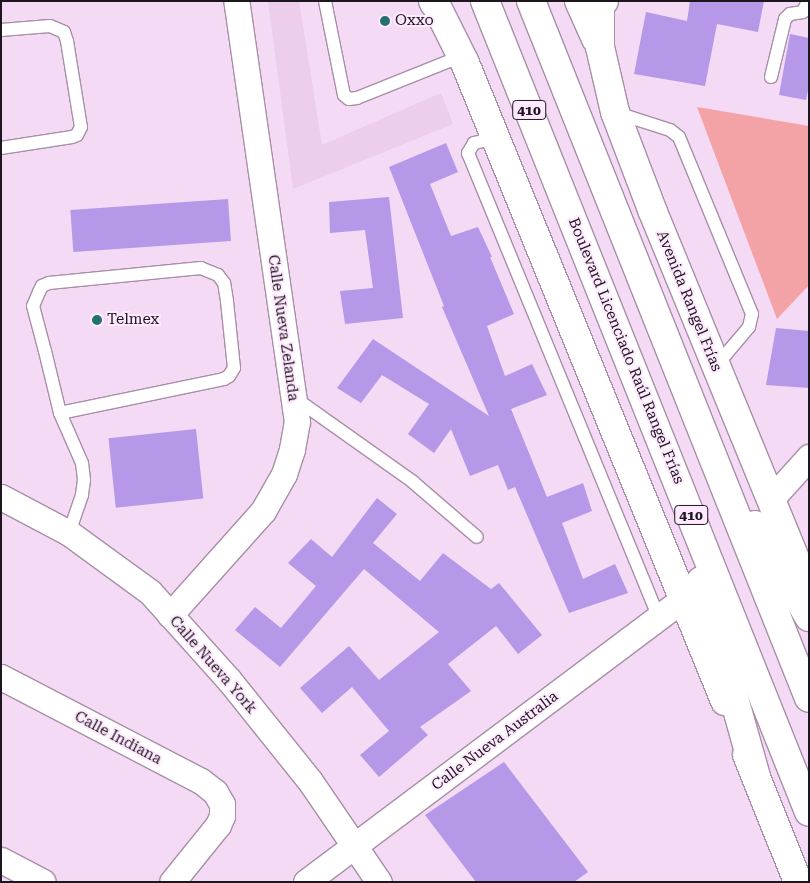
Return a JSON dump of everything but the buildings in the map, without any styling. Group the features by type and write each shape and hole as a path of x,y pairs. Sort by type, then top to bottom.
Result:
{"main road":[{"name":"Boulevard Licenciado Raúl Rangel Frías","path":"485,1 809,812"},
{"name":"410","path":"531,1 809,698"},
{"path":"434,2 462,56 496,138 798,882"},
{"name":"Avenida Rangel Frías","path":"596,3 600,47 615,112 716,366 809,592"},
{"path":"661,440 756,777"},
{"path":"709,445 809,617"}],"street":[{"name":"Calle Nueva Zelanda","path":"170,615 263,511 284,474 292,449 297,422 236,1"},
{"path":"770,499 809,457"},
{"name":"Calle Nueva York","path":"1,497 69,533 150,592 229,680 310,781 378,882"},
{"name":"Calle Nueva Australia","path":"306,882 683,599"},
{"name":"Calle Indiana","path":"1,677 201,782 214,792 222,804 223,810 218,824 172,882"},
{"path":"1,860 43,882"}],"lane":[{"path":"325,1 344,95 348,99 357,98 462,56"},
{"path":"771,77 785,19 790,14 802,12 808,1"},
{"path":"1,30 50,26 57,27 64,32 68,41 81,127 77,135 72,137 1,148"},
{"path":"615,112 670,130 679,137 752,314 749,327 716,366"},
{"path":"496,138 474,143 468,153 658,618"},
{"path":"60,413 224,379 229,376 234,368 227,301 224,283 218,275 201,268 42,286 33,306 60,413 82,463 84,480 82,495 69,533"},
{"path":"293,396 413,482 477,537"}],"shaded area":[{"path":"268,1 299,1 322,145 441,93 453,124 293,189"},
{"path":"697,107 809,126 809,285 777,319"}],"place":[{"name":"Oxxo","path":"385,21"},
{"name":"Telmex","path":"97,320"}]}
